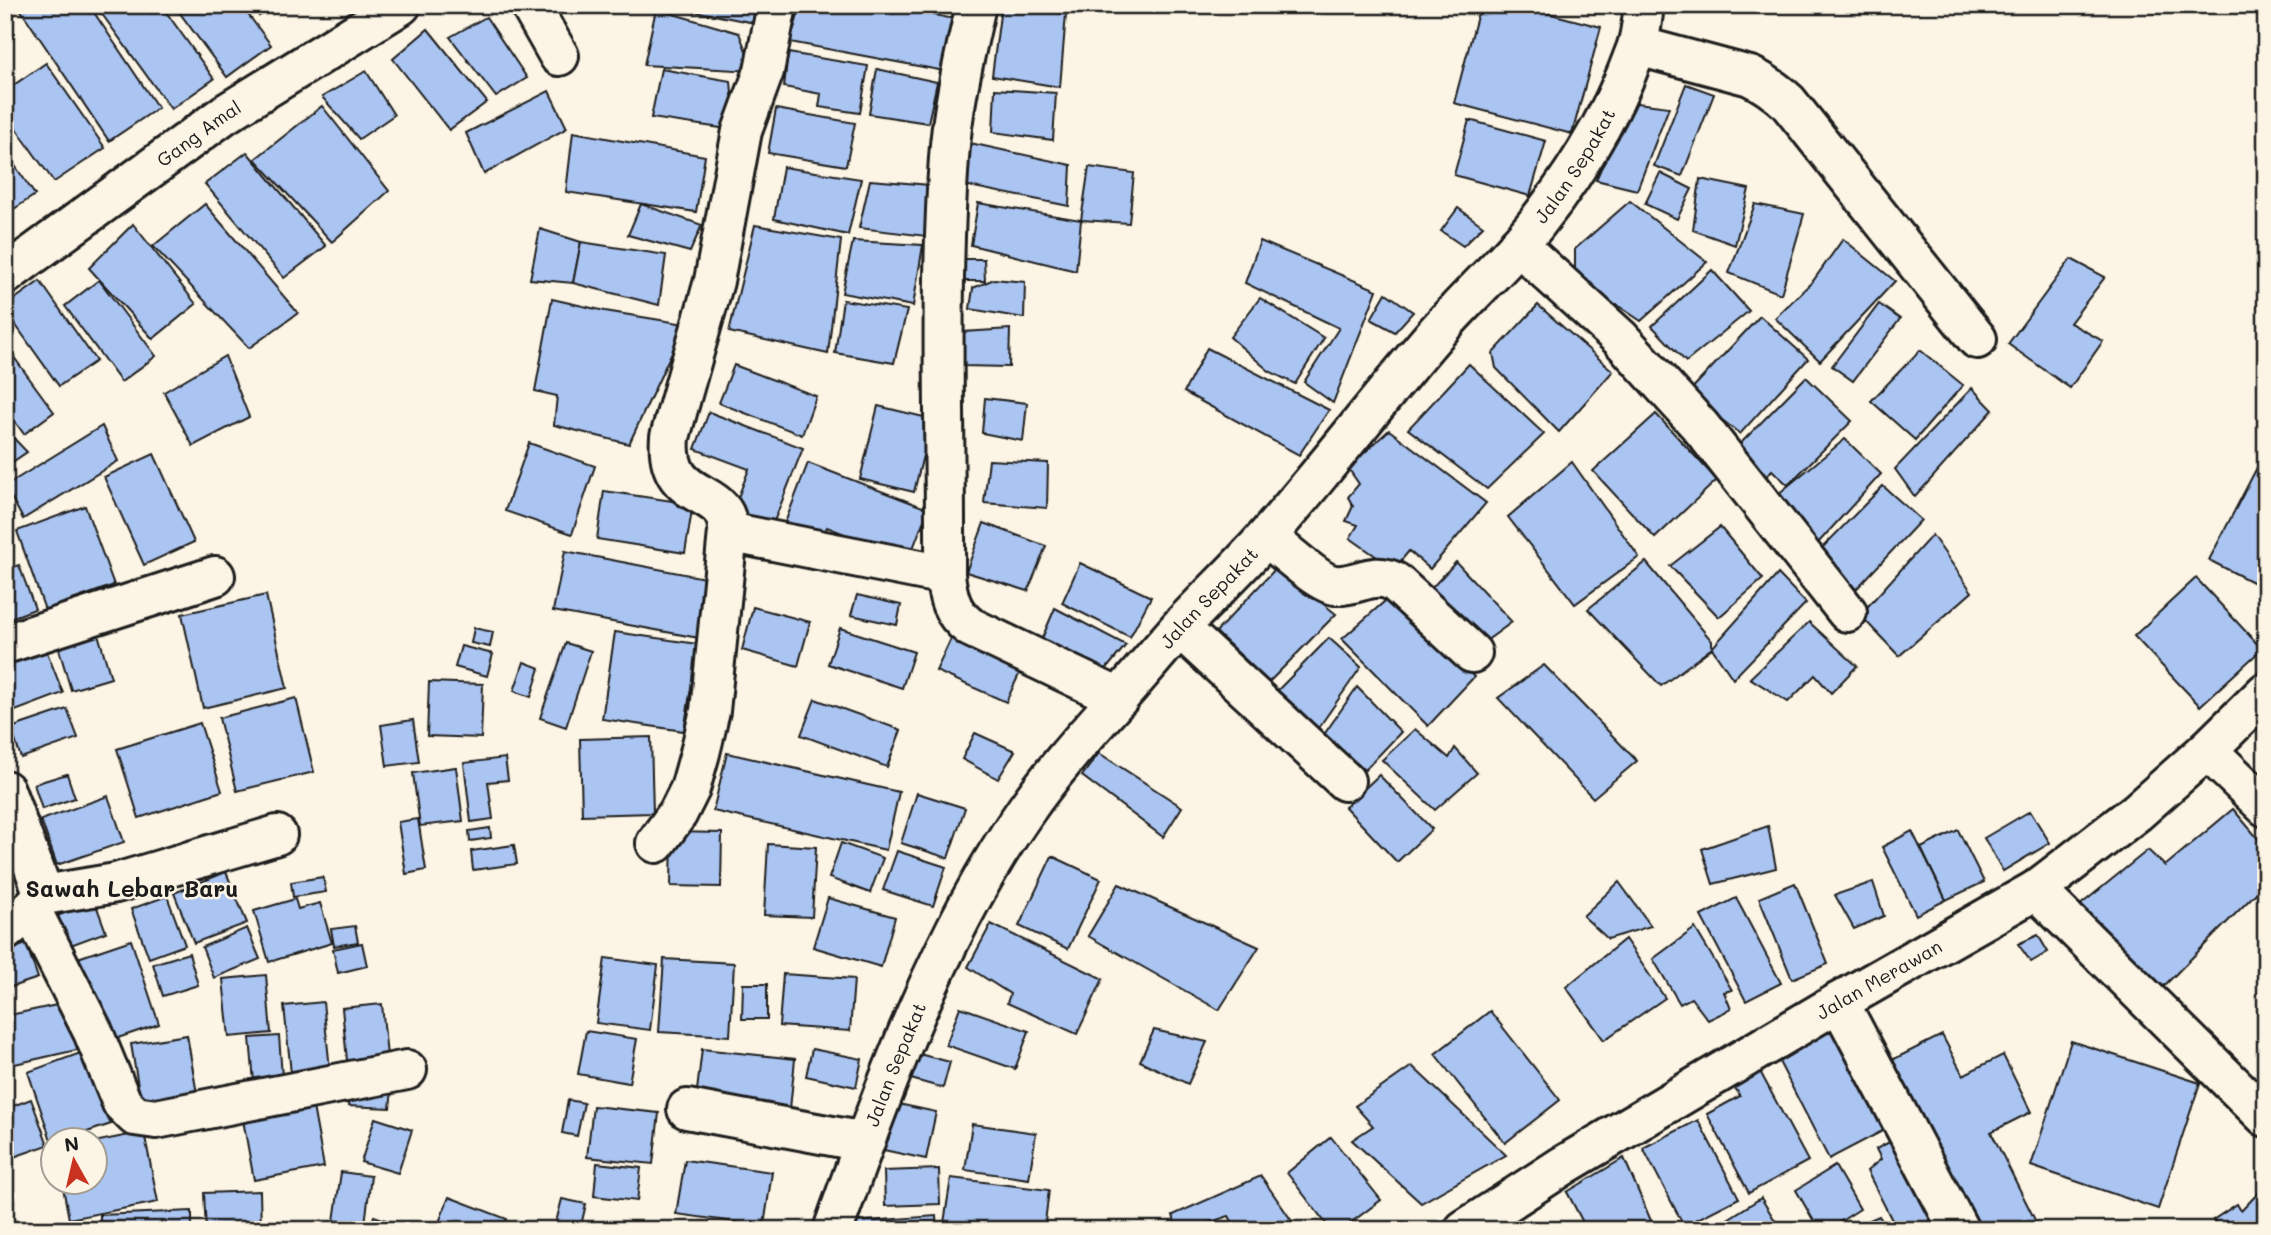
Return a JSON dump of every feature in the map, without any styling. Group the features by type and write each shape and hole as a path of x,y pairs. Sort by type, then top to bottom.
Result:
{"street":[{"name":"Gang Amal","path":"5,275 225,114 401,5"},
{"path":"530,5 559,56"},
{"path":"656,843 678,813 690,789 710,711 728,532 728,520 722,510 681,482 674,472 670,462 669,444 672,424 714,281 742,131 764,71 777,5"},
{"path":"976,5 964,57 949,156 944,300 945,575 948,598 954,611 970,627 1119,698"},
{"name":"Jalan Sepakat","path":"833,1230 864,1142 928,988 961,918 1026,810 1066,757 1180,628 1267,537 1439,328 1518,246 1584,155 1610,107 1638,46 1644,5"},
{"path":"1638,46 1750,76 1777,91 1977,339"},
{"path":"1518,246 1620,338 1691,416 1847,612"},
{"path":"728,532 945,575"},
{"path":"1267,537 1328,584 1343,585 1374,577 1385,577 1395,582 1472,653"},
{"path":"5,644 215,576"},
{"path":"1180,628 1345,782"},
{"name":"Jalan Merawan","path":"1464,1230 1564,1165 1839,1002 2036,890 2137,812 2207,750 2266,692"},
{"path":"2207,750 2266,807"},
{"path":"5,790 27,912 93,1032 121,1103 135,1116 156,1119 407,1070"},
{"path":"27,912 277,835"},
{"path":"2036,890 2266,1117"},
{"path":"1839,1002 1959,1230"},
{"path":"687,1109 864,1142"}],"building":[{"path":"89,5 158,108 109,141 18,6"},
{"path":"106,5 161,5 214,79 171,109 99,10"},
{"path":"174,5 241,5 271,45 227,77"},
{"path":"253,5 276,5 259,16"},
{"path":"663,5 764,5 760,24"},
{"path":"801,5 887,5 959,20 950,72 790,42"},
{"path":"889,5 955,5 953,14"},
{"path":"1021,5 1067,5 1066,11"},
{"path":"1480,5 1516,5 1601,27 1572,134 1454,103"},
{"path":"1001,7 1066,14 1060,87 992,76"},
{"path":"656,9 739,33 754,71 644,65"},
{"path":"486,17 527,78 496,97 450,37"},
{"path":"428,29 487,102 449,130 393,59"},
{"path":"788,53 868,66 860,113 819,107 821,94 784,87"},
{"path":"46,63 105,148 54,182 5,113 5,91"},
{"path":"661,69 731,81 735,130 651,118"},
{"path":"877,69 937,82 928,123 869,114"},
{"path":"366,71 394,115 359,139 322,97"},
{"path":"1686,84 1714,94 1682,176 1654,166"},
{"path":"995,89 1056,93 1053,140 993,132"},
{"path":"549,91 567,128 484,174 466,133"},
{"path":"1629,102 1669,107 1637,190 1596,180"},
{"path":"322,106 389,191 332,242 255,159"},
{"path":"776,109 855,123 846,166 768,153"},
{"path":"1469,120 1546,141 1530,196 1454,175"},
{"path":"573,132 705,156 696,212 566,192"},
{"path":"970,143 1071,165 1069,206 964,185"},
{"path":"5,151 35,195 5,215"},
{"path":"247,152 326,246 284,278 205,184"},
{"path":"783,167 861,179 848,235 774,219"},
{"path":"1089,167 1134,173 1129,223 1081,220"},
{"path":"1660,173 1692,189 1677,219 1645,204"},
{"path":"1700,179 1749,189 1735,245 1693,230"},
{"path":"870,180 930,185 926,236 859,228"},
{"path":"1630,201 1707,262 1641,321 1617,305 1604,305 1575,276 1575,249"},
{"path":"978,203 1081,220 1076,271 971,245"},
{"path":"205,204 298,313 249,348 153,246"},
{"path":"641,204 702,225 690,252 628,235"},
{"path":"1755,204 1804,214 1781,294 1729,273"},
{"path":"1458,208 1483,226 1463,246 1441,231"},
{"path":"133,224 196,304 153,339 89,268"},
{"path":"755,225 841,240 828,354 729,332"},
{"path":"540,229 581,242 573,283 530,279"},
{"path":"1843,239 1895,281 1820,361 1775,318 1813,281"},
{"path":"853,241 923,245 913,306 842,293"},
{"path":"1260,241 1377,290 1333,403 1304,382 1339,328 1245,283"},
{"path":"581,242 666,255 659,305 573,283"},
{"path":"958,259 984,259 985,281 958,281"},
{"path":"2071,259 2105,277 2070,323 2103,341 2070,388 2008,344"},
{"path":"1712,270 1749,311 1686,362 1652,326"},
{"path":"994,279 1025,282 1024,318 970,309 973,288"},
{"path":"99,280 156,356 121,382 65,306"},
{"path":"40,281 96,361 59,386 5,310 5,306"},
{"path":"1386,293 1413,312 1395,332 1371,319"},
{"path":"1260,298 1324,338 1295,384 1269,371 1230,337"},
{"path":"552,299 685,324 629,444 554,425 557,396 535,391"},
{"path":"843,300 907,310 894,363 835,353"},
{"path":"1879,304 1900,319 1853,381 1832,366"},
{"path":"1538,305 1613,371 1559,432 1496,368 1493,353"},
{"path":"1760,316 1808,359 1740,434 1688,393"},
{"path":"1010,329 1009,367 963,366 963,332"},
{"path":"5,345 54,412 24,434 5,408"},
{"path":"1207,348 1329,410 1299,455 1184,392"},
{"path":"1920,350 1963,385 1915,440 1871,401"},
{"path":"225,356 249,417 193,446 164,392"},
{"path":"1469,364 1544,434 1487,489 1408,429"},
{"path":"734,365 816,396 802,435 719,403"},
{"path":"1806,377 1852,421 1788,485 1772,470 1765,478 1737,447"},
{"path":"1972,388 1993,410 1915,497 1895,469"},
{"path":"985,398 1027,403 1023,441 982,433"},
{"path":"878,406 932,419 914,492 860,479"},
{"path":"709,412 803,448 769,534 730,518 749,469 695,449"},
{"path":"1656,414 1717,480 1655,538 1593,471"},
{"path":"102,426 118,461 23,519 5,486"},
{"path":"5,429 27,452 5,467"},
{"path":"1389,430 1486,503 1430,569 1409,551 1394,569 1350,538 1358,525 1346,521 1353,506 1348,497 1359,484 1348,468"},
{"path":"1845,439 1881,474 1818,543 1772,499"},
{"path":"529,443 595,466 572,534 505,511"},
{"path":"154,454 194,542 144,565 104,477"},
{"path":"2266,454 2266,589 2209,560"},
{"path":"989,460 1048,463 1047,508 984,503"},
{"path":"1572,462 1639,557 1575,604 1508,517"},
{"path":"808,463 928,509 909,559 827,527 821,542 783,528"},
{"path":"1883,486 1921,520 1847,599 1813,557"},
{"path":"604,491 693,504 685,553 597,539"},
{"path":"85,506 114,585 45,610 17,531"},
{"path":"984,523 1046,546 1028,591 966,572"},
{"path":"1720,527 1763,579 1719,617 1670,566"},
{"path":"1932,535 1972,592 1899,656 1860,615"},
{"path":"565,551 710,579 699,638 553,611"},
{"path":"1456,562 1512,622 1479,646 1425,595"},
{"path":"1646,562 1712,641 1712,648 1661,686 1588,609"},
{"path":"1080,563 1151,597 1130,637 1062,603"},
{"path":"19,565 35,609 5,620 5,570"},
{"path":"1277,567 1336,614 1269,682 1216,632"},
{"path":"1778,574 1806,603 1733,679 1712,648"},
{"path":"2196,578 2262,649 2200,706 2134,636"},
{"path":"1393,594 1474,677 1428,726 1342,639"},
{"path":"266,595 287,688 203,708 182,614"},
{"path":"857,595 901,605 897,625 851,615"},
{"path":"753,607 810,622 798,666 742,650"},
{"path":"1055,608 1126,645 1099,678 1037,650"},
{"path":"1809,622 1857,666 1831,693 1815,675 1788,702 1750,678"},
{"path":"96,627 111,678 71,690 56,639"},
{"path":"474,628 493,632 490,647 471,643"},
{"path":"840,628 914,652 902,688 828,664"},
{"path":"615,632 698,644 684,731 602,719"},
{"path":"954,632 1024,664 1006,702 936,671"},
{"path":"1329,638 1361,667 1317,730 1277,691"},
{"path":"566,643 591,651 566,727 540,718"},
{"path":"461,646 493,654 487,676 455,667"},
{"path":"45,647 63,693 10,713 5,700 5,662"},
{"path":"524,662 540,668 531,697 514,691"},
{"path":"1544,665 1637,761 1593,798 1498,698"},
{"path":"429,682 483,684 481,738 427,736"},
{"path":"1357,687 1401,732 1365,770 1323,736"},
{"path":"296,698 314,772 237,791 219,718"},
{"path":"815,699 901,730 887,767 801,735"},
{"path":"67,709 78,738 21,758 11,728"},
{"path":"413,720 419,762 387,766 381,725"},
{"path":"200,723 222,791 139,818 117,749"},
{"path":"1415,729 1449,758 1455,748 1477,773 1435,810 1382,760"},
{"path":"975,733 1015,751 998,779 962,759"},
{"path":"651,737 653,813 582,815 580,739"},
{"path":"727,753 899,792 886,850 713,811"},
{"path":"1099,753 1182,807 1163,837 1082,776"},
{"path":"505,758 508,780 488,782 493,819 471,822 464,763"},
{"path":"456,767 463,821 420,826 413,773"},
{"path":"67,774 75,798 42,809 34,784"},
{"path":"1379,775 1432,829 1397,862 1345,807"},
{"path":"917,793 965,808 948,858 901,843"},
{"path":"108,796 124,842 57,865 41,820"},
{"path":"2233,809 2266,848 2266,883 2163,987 2079,906 2148,850 2165,866"},
{"path":"2030,811 2050,843 2003,871 1984,838"},
{"path":"418,819 426,870 406,874 398,822"},
{"path":"1768,826 1776,868 1713,884 1702,849"},
{"path":"490,828 491,838 470,841 469,831"},
{"path":"1958,830 1984,882 1946,900 1921,848"},
{"path":"1912,831 1946,900 1916,915 1882,847"},
{"path":"672,832 722,833 721,887 671,886"},
{"path":"841,843 883,858 870,893 829,878"},
{"path":"768,844 816,847 812,917 764,915"},
{"path":"514,845 517,864 473,870 471,851"},
{"path":"897,851 946,867 933,906 883,890"},
{"path":"1052,856 1101,879 1068,949 1019,926"},
{"path":"226,872 247,923 194,943 174,893"},
{"path":"323,877 326,892 293,897 291,882"},
{"path":"1619,882 1651,926 1608,939 1583,916"},
{"path":"1873,882 1884,916 1854,929 1835,895"},
{"path":"1795,883 1828,964 1792,979 1759,898"},
{"path":"1119,884 1259,947 1219,1010 1088,936"},
{"path":"167,896 185,945 149,958 131,909"},
{"path":"828,898 895,917 881,967 813,947"},
{"path":"1736,898 1781,983 1746,1001 1701,916"},
{"path":"295,899 298,909 320,903 332,943 269,962 254,911"},
{"path":"95,902 106,932 68,946 57,916"},
{"path":"991,924 1103,979 1077,1034 1007,1003 1010,994 968,967"},
{"path":"355,926 358,942 334,946 331,929"},
{"path":"247,928 260,959 214,978 202,947"},
{"path":"1695,928 1732,990 1724,992 1731,1009 1708,1020 1691,998 1680,1004 1653,959"},
{"path":"2038,935 2048,952 2031,962 2018,944"},
{"path":"1625,939 1665,998 1604,1040 1566,987"},
{"path":"131,940 159,1024 103,1043 75,959"},
{"path":"362,943 367,966 338,973 333,949"},
{"path":"26,944 38,978 5,989 5,952"},
{"path":"189,953 198,985 163,996 153,964"},
{"path":"605,958 658,965 650,1030 596,1023"},
{"path":"664,959 734,963 730,1036 659,1032"},
{"path":"783,974 854,979 850,1031 779,1026"},
{"path":"266,975 271,1033 229,1037 223,979"},
{"path":"743,984 767,984 767,1019 742,1019"},
{"path":"71,1002 81,1049 6,1066 5,1016"},
{"path":"323,1002 331,1079 292,1083 284,1006"},
{"path":"382,1004 388,1067 348,1071 342,1008"},
{"path":"960,1007 1029,1031 1015,1069 946,1045"},
{"path":"1490,1011 1560,1100 1505,1143 1435,1054"},
{"path":"1838,1021 1892,1126 1829,1159 1775,1054"},
{"path":"1154,1030 1207,1042 1188,1084 1140,1061"},
{"path":"586,1031 637,1039 629,1083 578,1074"},
{"path":"187,1035 199,1106 143,1115 131,1044"},
{"path":"1942,1035 1963,1075 2003,1055 2031,1112 1991,1132 2036,1222 2021,1230 1975,1230 1890,1061"},
{"path":"279,1036 283,1090 255,1093 250,1038"},
{"path":"2071,1041 2200,1083 2158,1209 2031,1166"},
{"path":"702,1049 795,1059 790,1109 696,1099"},
{"path":"812,1049 862,1059 856,1087 806,1076"},
{"path":"86,1051 111,1124 46,1126 28,1072"},
{"path":"911,1052 950,1062 943,1088 904,1077"},
{"path":"1756,1064 1808,1161 1749,1193 1707,1114 1740,1096 1730,1079"},
{"path":"1412,1066 1506,1155 1421,1203 1352,1140 1373,1126 1355,1106"},
{"path":"349,1089 392,1090 390,1108 348,1106"},
{"path":"31,1099 41,1126 38,1126 38,1148 5,1160 5,1109"},
{"path":"568,1100 584,1103 577,1136 562,1133"},
{"path":"889,1102 936,1112 926,1159 879,1149"},
{"path":"593,1106 659,1113 653,1164 587,1157"},
{"path":"313,1107 324,1167 254,1180 243,1120"},
{"path":"375,1118 412,1130 398,1173 361,1162"},
{"path":"1698,1120 1739,1198 1684,1226 1643,1148"},
{"path":"972,1124 1036,1133 1029,1179 965,1170"},
{"path":"144,1132 158,1202 69,1219 65,1196 108,1196 108,1139"},
{"path":"1901,1136 1948,1224 1935,1230 1897,1230 1867,1171 1881,1159 1876,1149"},
{"path":"1331,1137 1381,1200 1341,1230 1331,1230 1287,1173"},
{"path":"1624,1158 1655,1230 1587,1230 1567,1192"},
{"path":"685,1160 772,1172 764,1226 676,1214"},
{"path":"597,1163 641,1168 637,1201 594,1196"},
{"path":"1835,1166 1860,1209 1827,1230 1819,1230 1796,1190"},
{"path":"939,1169 940,1204 885,1206 884,1171"},
{"path":"341,1172 371,1176 365,1224 334,1221"},
{"path":"1261,1176 1298,1230 1237,1230 1229,1216 1186,1230 1177,1230 1173,1215"},
{"path":"951,1178 1049,1190 1044,1230 994,1230 944,1223"},
{"path":"2261,1190 2266,1195 2266,1230 2218,1230 2220,1227 2213,1220 2237,1204 2241,1211"},
{"path":"260,1191 261,1230 206,1230 204,1193"},
{"path":"449,1197 507,1219 503,1230 452,1230 438,1225"},
{"path":"1761,1198 1781,1230 1728,1230 1723,1222"},
{"path":"562,1199 586,1204 580,1230 554,1230"},
{"path":"192,1211 192,1230 100,1230 100,1215"},
{"path":"374,1216 400,1225 398,1230 369,1230"},
{"path":"936,1216 937,1230 842,1230 841,1223"},
{"path":"1879,1216 1888,1230 1846,1230"}],"district":[{"name":"Sawah Lebar Baru","path":"132,889"}]}
